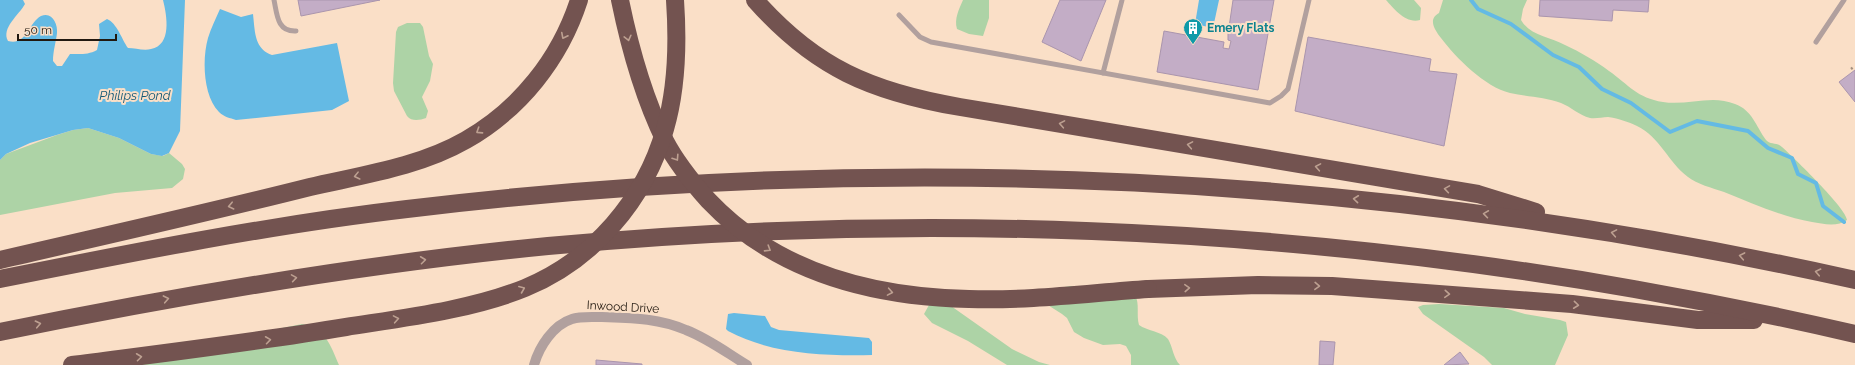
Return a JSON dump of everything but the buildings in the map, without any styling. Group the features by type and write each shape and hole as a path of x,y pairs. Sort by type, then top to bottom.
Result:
{"highway":[{"path":"0,260 291,192 406,164 436,154 479,132 504,114 524,94 542,73 558,49 571,23 579,0"},
{"path":"620,0 637,72 654,115 674,155 689,177 721,213 736,226 776,254 816,273 843,282 876,290 918,296 987,299 1148,289 1258,285 1332,286 1564,304 1698,320 1796,321"},
{"path":"72,365 272,339 439,311 486,301 513,293 561,270 590,248 609,230 640,189 652,165 666,128 674,86 676,43 675,0"},
{"path":"755,0 789,34 816,56 858,79 895,93 934,103 1478,194 1592,229"},
{"path":"0,279 212,238 402,209 544,194 632,187 783,179 956,176 1164,183 1257,189 1402,203 1592,229 1732,254 1855,280"},
{"path":"0,332 213,290 359,268 454,256 548,246 689,236 783,231 917,229 1130,234 1248,241 1348,250 1583,280 1676,296 1855,334"}],"street":[{"name":"Inwood Drive","path":"534,365 541,348 556,328 572,318 592,317 645,318 670,324 719,346 747,365"}],"lane":[{"path":"274,0 280,24 287,30 296,31"},
{"path":"1103,73 1122,0"},
{"path":"899,15 924,40 1270,103 1282,96 1288,89 1309,0"},
{"path":"1816,42 1844,0"}],"path":[{"path":"1851,69 1855,66"}],"green space":[{"path":"963,0 989,0 989,18 983,36 969,34 957,29 957,18"},
{"path":"1386,0 1414,0 1421,8 1420,20 1415,21 1405,18"},
{"path":"1443,0 1527,0 1523,9 1521,20 1530,30 1541,36 1559,42 1588,57 1646,97 1672,103 1717,100 1726,101 1741,107 1750,114 1766,140 1782,147 1819,183 1845,214 1847,220 1839,224 1821,224 1801,220 1705,186 1688,177 1681,171 1652,136 1637,126 1623,120 1608,117 1590,118 1561,103 1549,99 1500,90 1481,78 1463,63 1447,46 1436,31 1433,21 1439,13"},
{"path":"407,23 420,23 423,27 429,56 433,64 430,81 422,97 428,111 426,118 419,120 411,119 407,116 394,91 393,83 396,32 398,27"},
{"path":"88,128 119,138 151,154 163,156 169,153 182,164 185,169 183,179 172,188 115,193 0,215 0,160 6,154 57,135 73,130"},
{"path":"1071,286 1135,295 1139,325 1165,336 1168,339 1180,365 1131,365 1131,355 1126,346 1120,344 1103,345 1084,338 1074,332 1067,318 1043,302 1058,288"},
{"path":"1439,304 1504,308 1525,314 1560,320 1566,322 1568,335 1555,365 1492,365 1484,357 1423,314 1418,307 1423,305"},
{"path":"929,305 951,306 1012,349 1039,362 1050,365 1007,365 968,341 932,323 924,314"},
{"path":"302,324 310,326 322,333 330,344 339,365 101,365"}],"water":[{"name":"Philips Pond","path":"0,0 23,0 25,4 9,26 6,36 8,41 14,42 23,37 41,16 48,15 54,19 57,29 57,36 53,61 57,66 62,66 70,54 81,54 94,52 97,50 100,36 99,24 107,19 114,24 128,48 145,50 158,46 165,36 166,29 166,14 163,0 185,0 180,131 169,153 162,156 151,154 119,138 88,128 73,130 30,143 6,154 0,160"},
{"path":"1199,0 1219,0 1213,28 1195,24"},
{"path":"220,9 241,17 253,14 256,39 266,52 272,55 337,43 349,101 332,110 236,120 221,114 210,97 205,77 206,47 212,27"},
{"path":"734,313 765,316 771,327 779,330 869,338 872,342 872,355 817,354 762,345 745,339 726,329 728,314"}],"waterway":[{"path":"1471,0 1478,9 1511,24 1553,55 1579,67 1602,89 1631,103 1670,132 1697,121 1748,131 1768,148 1792,158 1798,174 1816,183 1823,206 1844,222"}],"place":[{"name":"Emery Flats","path":"1193,45"}]}
